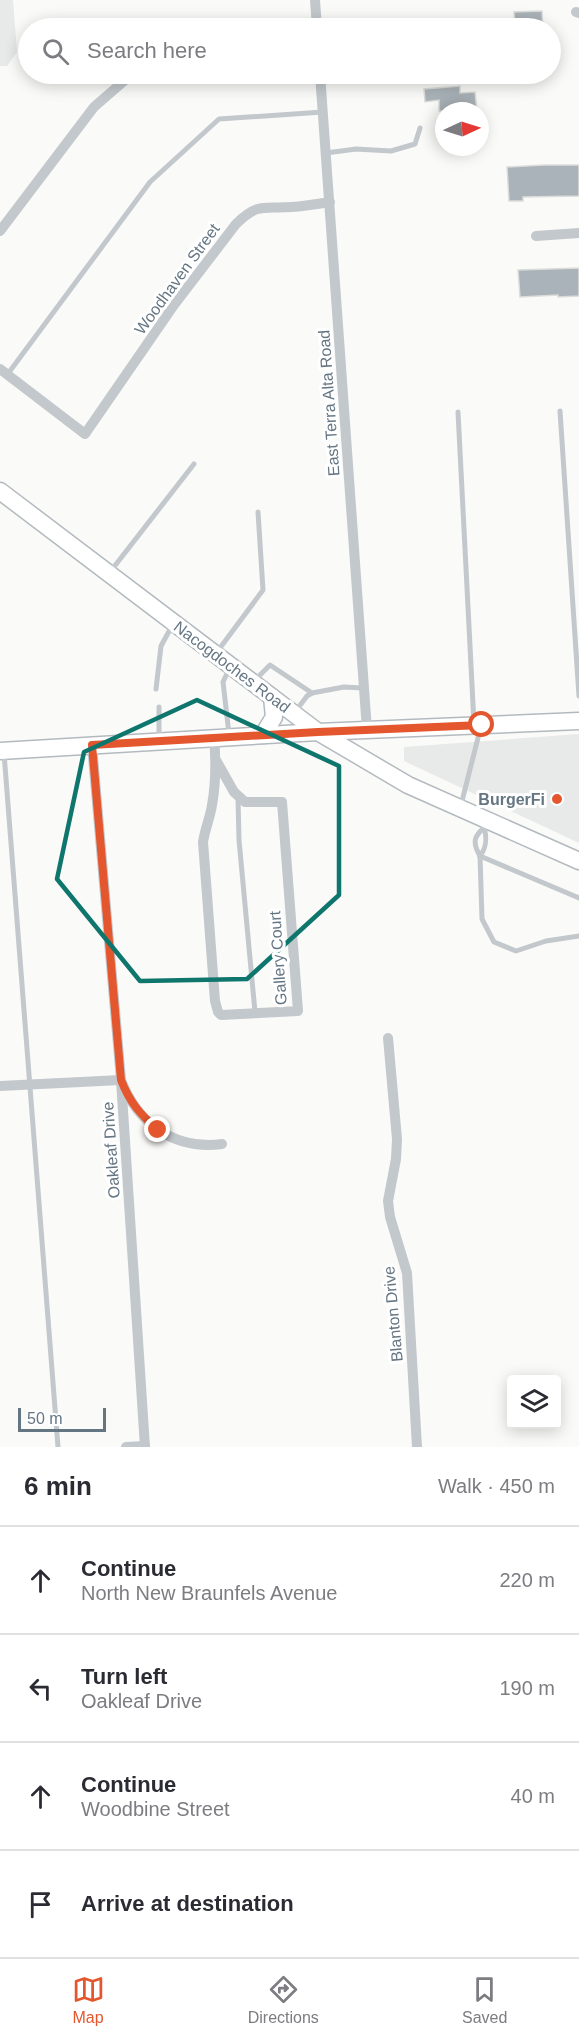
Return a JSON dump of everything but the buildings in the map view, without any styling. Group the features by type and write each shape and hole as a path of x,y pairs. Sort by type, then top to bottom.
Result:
{"main road":[{"name":"Nacogdoches Road","path":"0,490 318,732 408,784 460,808 487,824 579,861"},
{"path":"263,735 274,717 272,697"},
{"path":"2,751 318,732 579,721"}],"street":[{"path":"315,0 316,18"},
{"path":"0,231 93,107 120,84"},
{"name":"East Terra Alta Road","path":"321,84 367,730"},
{"name":"Woodhaven Street","path":"4,372 85,434 174,305 244,216 257,208 267,206 293,207 330,202"},
{"path":"536,236 579,233"},
{"name":"Gallery Court","path":"216,760 238,796 245,802 251,804 282,802 298,1011 221,1015 218,1012 215,1001 203,842 212,806 216,760 221,738"},
{"name":"Oakleaf Drive","path":"92,745 121,1080 145,1446"},
{"name":"Blanton Drive","path":"388,1038 397,1139 396,1159 388,1200 390,1217 407,1273 417,1447"},
{"path":"0,1086 121,1080 137,1111 158,1130 175,1139 193,1144 222,1144"},
{"path":"126,1447 145,1446"}],"lane":[{"path":"4,372 150,182 219,119 323,112"},
{"path":"326,153 356,149 391,151 404,148 415,144 420,128"},
{"path":"560,411 579,696"},
{"path":"458,412 478,725 460,808"},
{"path":"109,573 194,464"},
{"path":"215,654 263,590 258,512"},
{"path":"156,689 161,646 174,623"},
{"path":"221,738 223,682 230,665"},
{"path":"253,683 270,665 312,693"},
{"path":"294,714 307,696 312,693 344,687 364,688"},
{"path":"159,707 159,741"},
{"path":"2,751 58,1447"},
{"path":"238,796 239,840 255,1013"},
{"path":"487,824 479,830 475,848 480,856 482,919 494,942 516,951 546,941 579,936"},
{"path":"480,856 485,849 487,824"},
{"path":"480,856 579,898"}],"highlighted area":[{"path":"197,700 339,766 339,895 247,979 140,981 57,879 84,752"}],"shaded area":[{"path":"0,0 13,0 17,52 7,66 0,66"},
{"path":"579,734 579,843 404,761 404,747"}],"place":[{"name":"BurgerFi","path":"557,799"}],"route":[{"path":"158,1130 137,1111 121,1080 92,745 482,725"}]}
